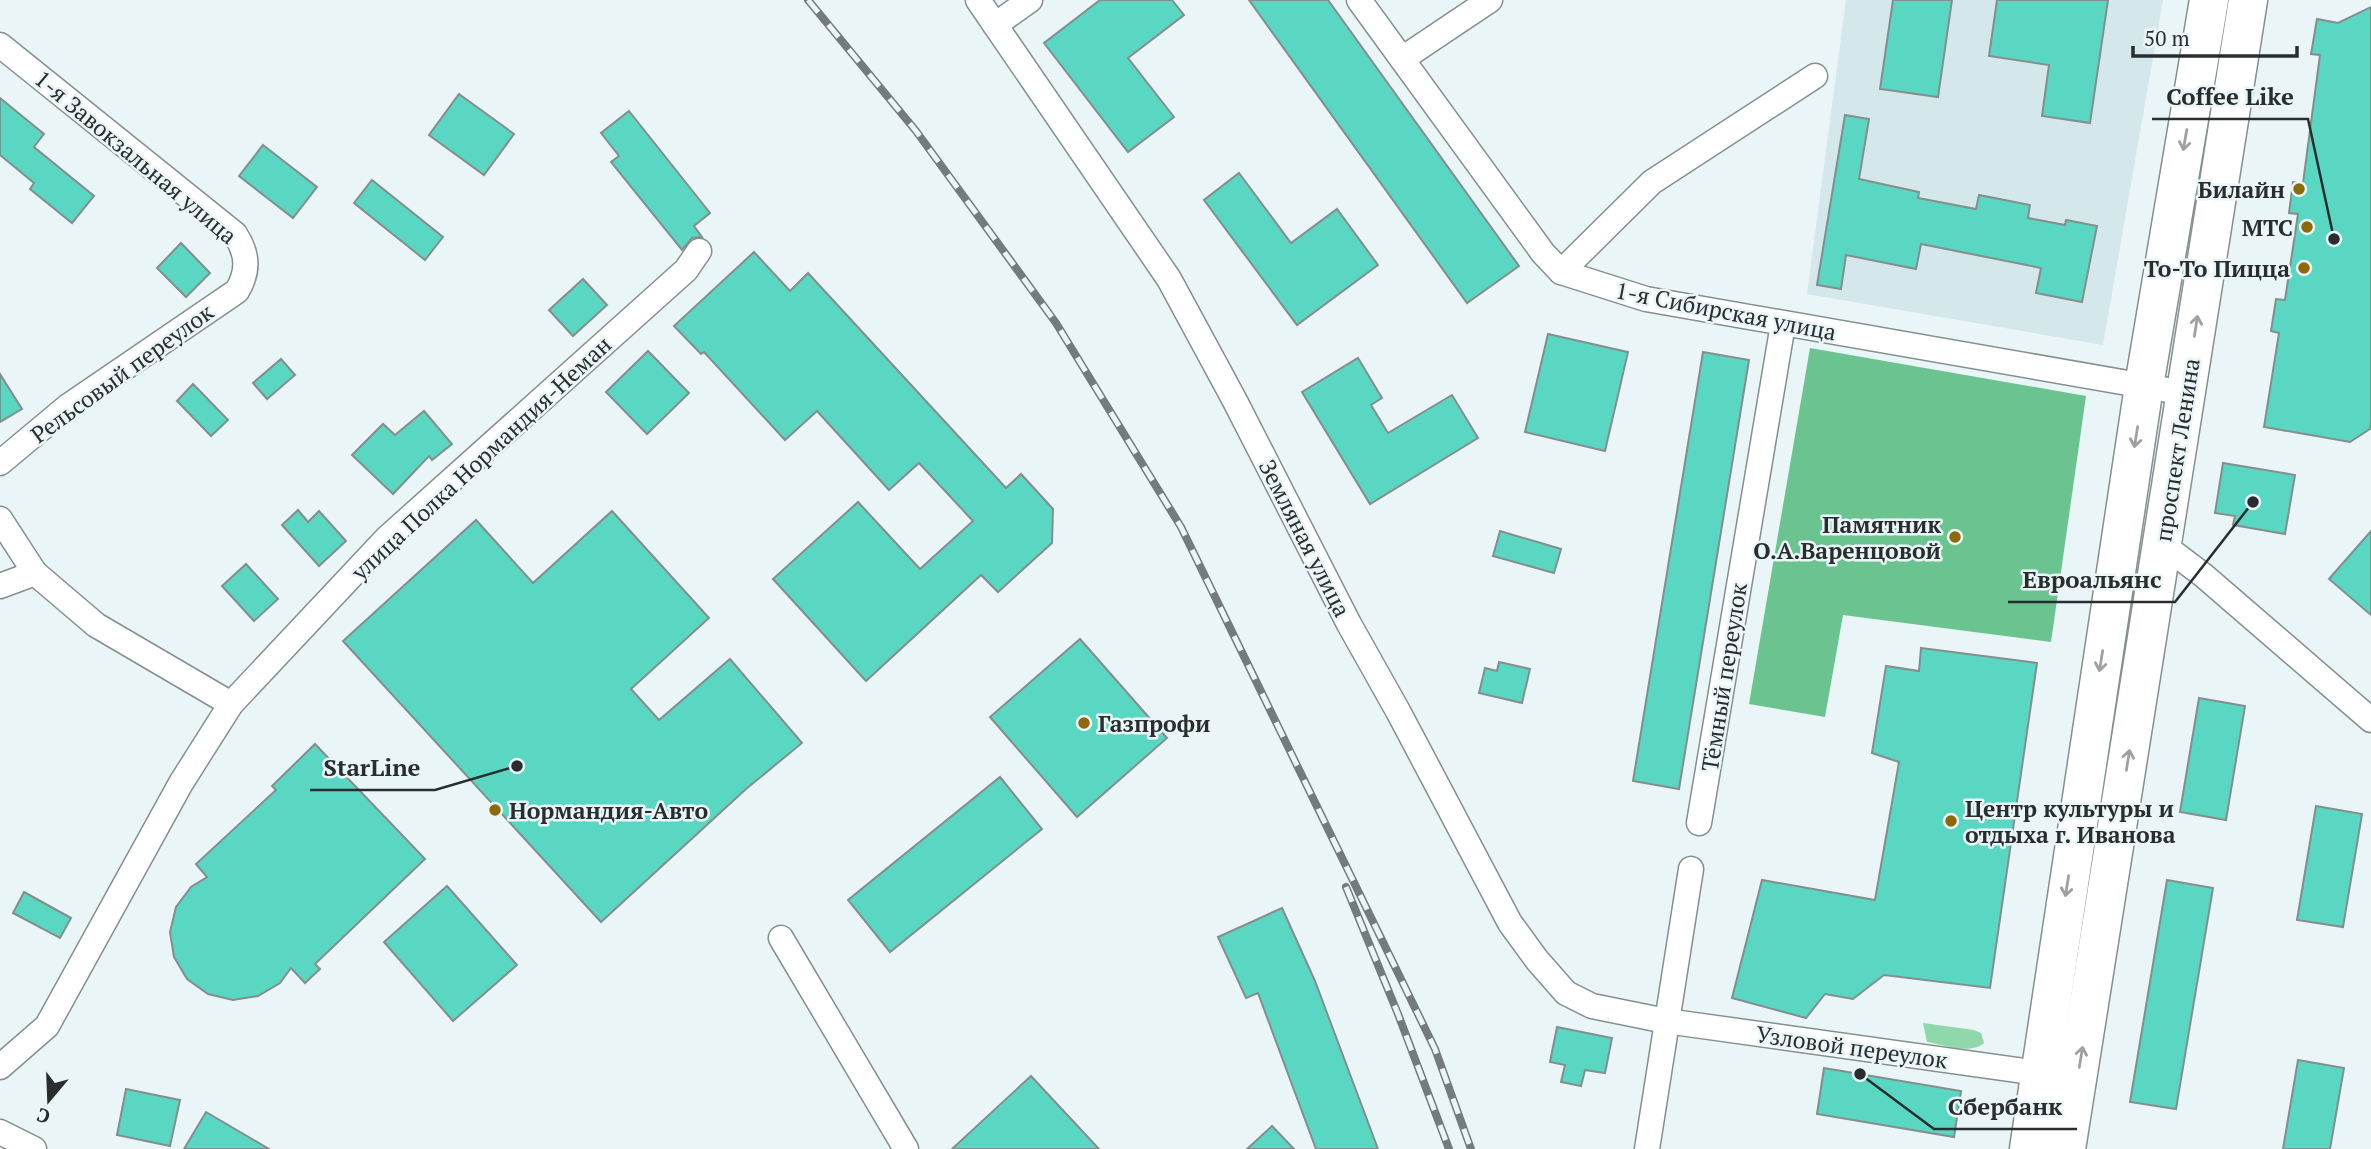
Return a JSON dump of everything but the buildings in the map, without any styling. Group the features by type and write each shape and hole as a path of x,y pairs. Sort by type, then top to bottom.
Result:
{"highway":[{"name":"проспект Ленина","path":"2029,1149 2121,532 2209,0"},
{"name":"проспект Ленина","path":"2066,1149 2248,0"},
{"path":"2121,532 2162,544"}],"street":[{"name":"Земляная улица","path":"978,0 1169,279 1349,624 1510,923 1536,960 1566,993 1592,1006 1666,1021"},
{"path":"995,25 1030,0"},
{"path":"1359,0 1543,253 1561,272 1652,182 1815,76"},
{"path":"1402,58 1490,0"},
{"name":"1-я Завокзальная улица","path":"0,46 235,234 242,244 246,260 242,282"},
{"name":"улица Полка Нормандия-Неман","path":"0,1066 47,1026 181,783 231,704 387,538 686,270 699,251"},
{"name":"1-я Сибирская улица","path":"1561,272 1646,299 2185,393"},
{"name":"Рельсовый переулок","path":"0,463 67,407 237,291 242,282"},
{"name":"Тёмный переулок","path":"1699,823 1783,324"},
{"path":"0,519 35,573 96,625 231,704"},
{"path":"2162,544 2203,575 2371,720"},
{"path":"0,586 35,573"},
{"path":"1647,1149 1691,869"},
{"path":"781,938 906,1149"},
{"name":"Узловой переулок","path":"1666,1021 2039,1073"},
{"path":"0,1043 47,1026"},
{"path":"0,1132 34,1149"}],"shaded area":[{"path":"1846,0 2163,0 2103,345 1807,294"}],"green space":[{"path":"1810,348 2086,396 2051,642 1843,615 1825,717 1749,704"},
{"path":"1923,1023 1974,1030 1981,1033 1984,1043 1978,1047 1964,1049 1927,1042"}],"railway":[{"path":"808,0 916,131 1056,323 1181,527 1435,1049 1471,1149"},
{"path":"1346,887 1449,1149"}],"place":[{"name":"Билайн","path":"2299,189"},
{"name":"МТС","path":"2307,227"},
{"name":"Coffee Like","path":"2334,239"},
{"name":"То-То Пицца","path":"2304,268"},
{"name":"Евроальянс","path":"2253,502"},
{"name":"Памятник О.А.Варенцовой","path":"1955,537"},
{"name":"Газпрофи","path":"1084,723"},
{"name":"StarLine","path":"517,766"},
{"name":"Нормандия-Авто","path":"495,810"},
{"name":"Центр культуры и отдыха г. Иванова","path":"1951,821"},
{"name":"Сбербанк","path":"1860,1074"}]}
